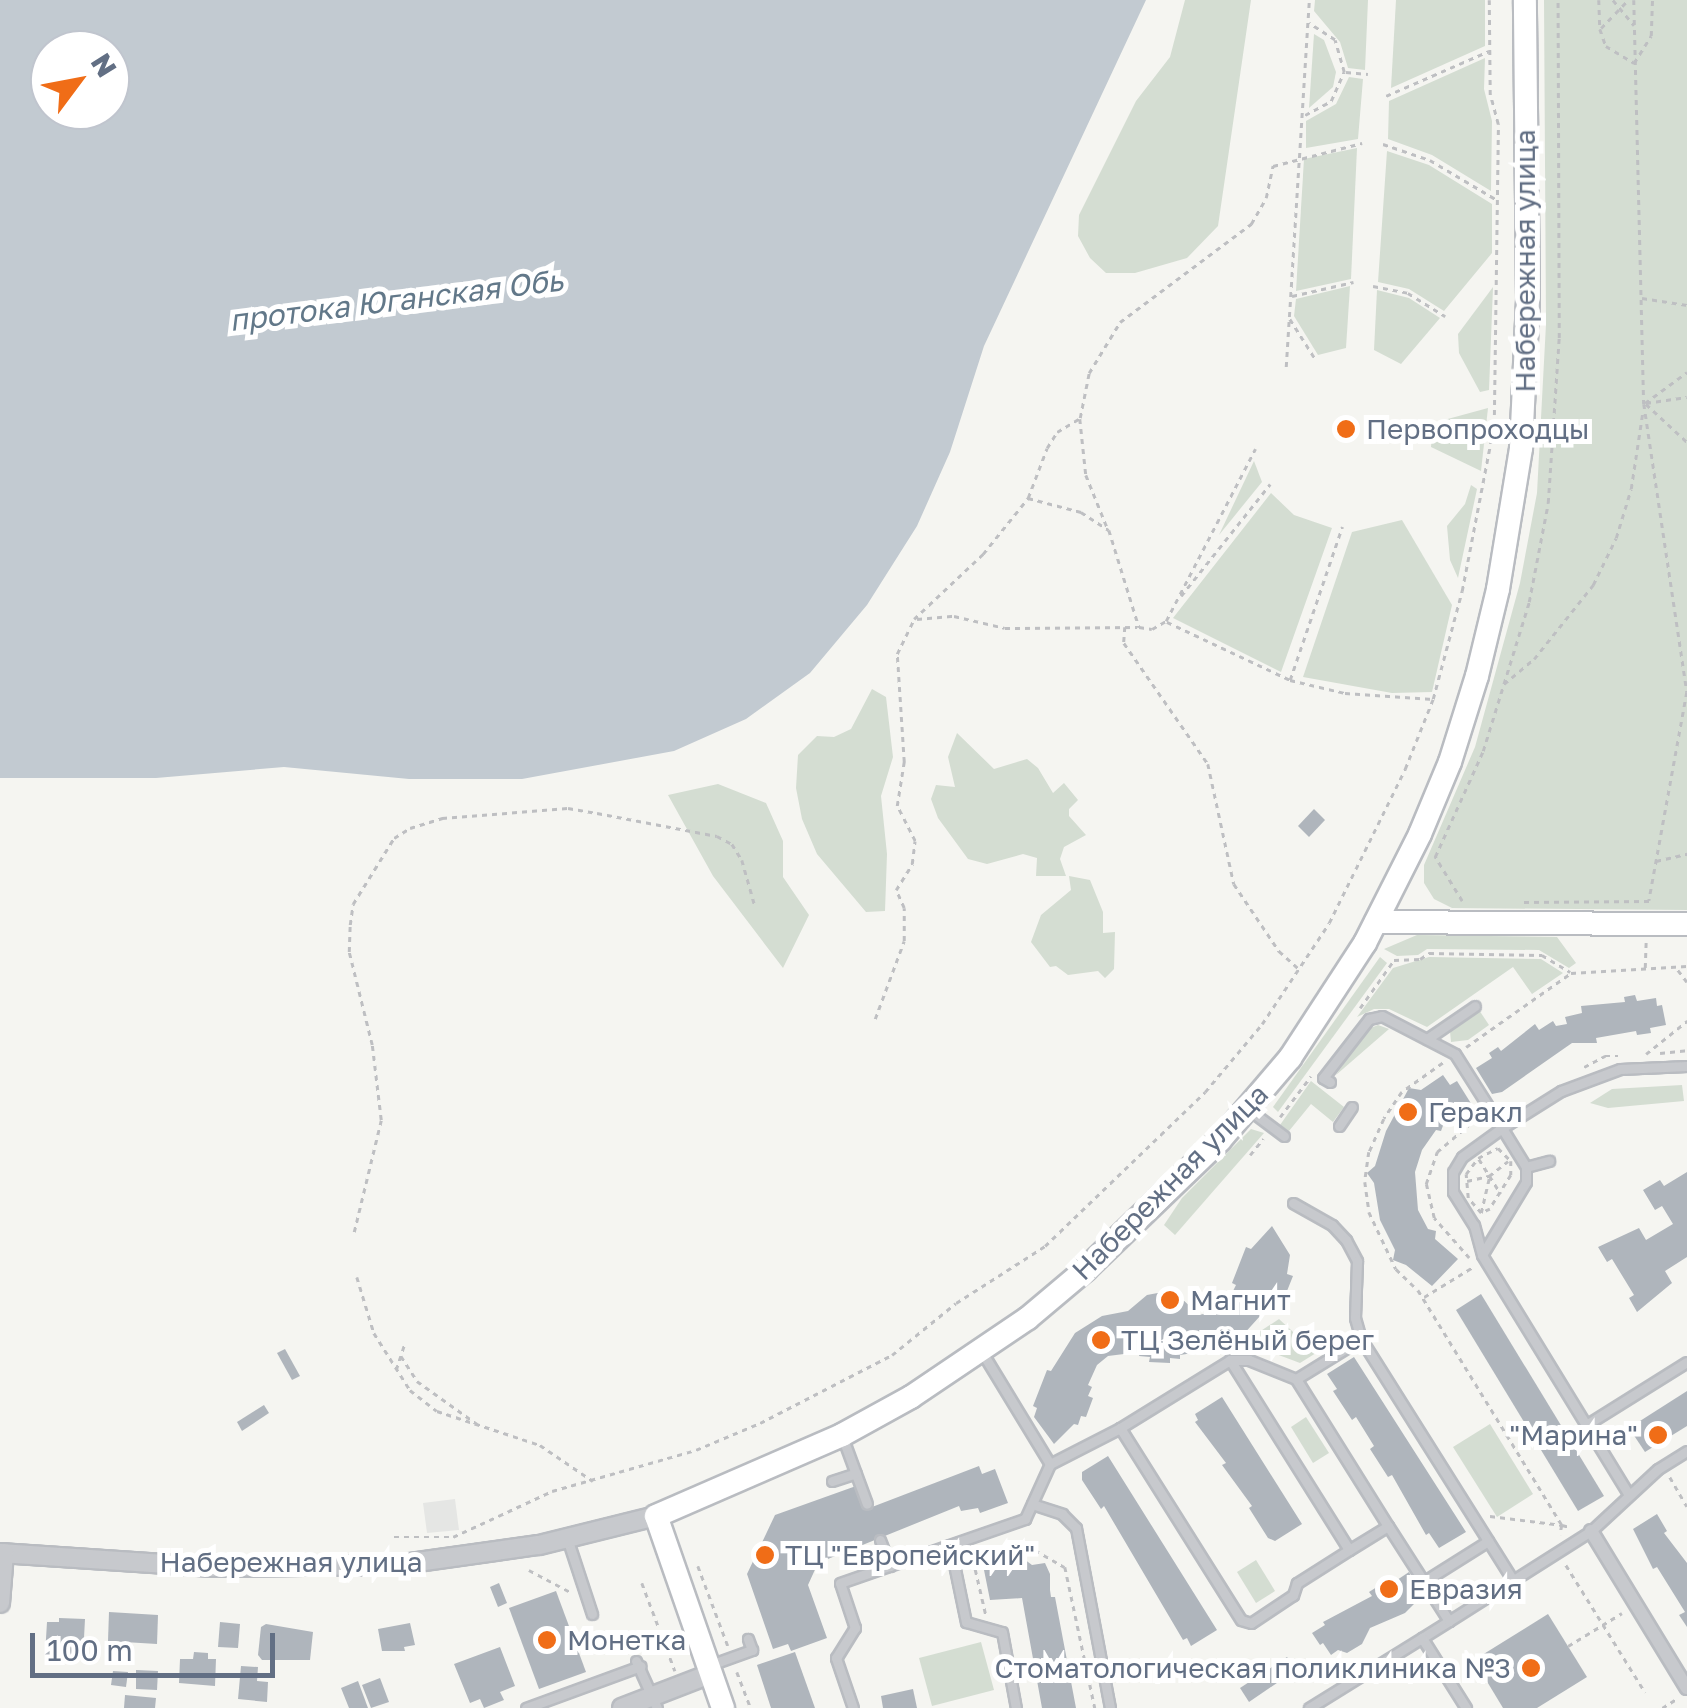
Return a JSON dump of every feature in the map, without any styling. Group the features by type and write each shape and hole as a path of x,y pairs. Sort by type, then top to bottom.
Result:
{"main road":[{"name":"Набережная улица","path":"656,1516 842,1434 982,1352 1098,1258 1248,1109 1322,1014 1376,922 1450,762 1477,676 1513,513 1526,378 1525,0"},
{"path":"1376,922 1687,924"},
{"path":"656,1516 723,1708"}],"street":[{"name":"Набережная улица","path":"2,1553 213,1566 347,1568 446,1561 656,1516"},
{"path":"1590,1531 1687,1690"},
{"path":"0,1604 2,1553"},
{"path":"622,1708 655,1702 709,1670"}],"lane":[{"path":"1427,1039 1476,1006"},
{"path":"1330,1082 1323,1078 1369,1019 1382,1016 1456,1054 1526,1167 1526,1182 1482,1255"},
{"path":"1629,1495 1482,1255 1474,1224 1453,1192 1454,1172 1472,1148 1561,1091 1620,1068 1687,1066"},
{"path":"1339,1126 1352,1107"},
{"path":"1248,1109 1284,1136"},
{"path":"1526,1167 1549,1161"},
{"path":"1293,1203 1332,1225 1346,1240 1356,1261 1355,1318 1360,1338 1513,1580"},
{"path":"1296,1379 1360,1338"},
{"path":"982,1352 1050,1464"},
{"path":"1230,1360 1349,1550"},
{"path":"853,1708 836,1658 855,1628 840,1583 1025,1519 1050,1464 1120,1428 1230,1360 1249,1360 1296,1379 1449,1621"},
{"path":"1586,1425 1687,1362"},
{"path":"1120,1428 1241,1620 1250,1622 1293,1595 1297,1583 1388,1526"},
{"path":"842,1434 867,1504"},
{"path":"1309,1708 1590,1531 1687,1451"},
{"path":"832,1481 856,1473"},
{"path":"1032,1504 1062,1514 1076,1528 1110,1708"},
{"path":"567,1538 592,1614"},
{"path":"880,1540 890,1566"},
{"path":"1423,1582 1488,1540"},
{"path":"950,1545 966,1622 1002,1632 1016,1708"},
{"path":"1422,1638 1466,1708"},
{"path":"709,1670 752,1650 748,1639"},
{"path":"526,1708 638,1663 655,1702"}],"path":[{"path":"1286,367 1309,0"},
{"path":"394,1536 453,1537 552,1491 578,1482 595,1482 696,1450 760,1424 892,1355 956,1303 1045,1246 1205,1092 1300,971 1376,829 1433,699 1462,591 1494,425 1498,124 1490,95 1489,0"},
{"path":"1463,902 1435,857 1483,751 1529,602 1548,502 1556,419 1558,0"},
{"path":"1600,0 1600,29 1606,46 1634,63"},
{"path":"1613,0 1634,24"},
{"path":"1600,29 1631,0 1644,404 1687,692 1648,912"},
{"path":"1634,63 1650,36 1652,0"},
{"path":"1302,116 1331,100 1344,72 1335,40 1308,23"},
{"path":"1386,96 1489,51"},
{"path":"1344,72 1368,74"},
{"path":"1139,627 1086,475 1080,418 1089,373 1120,322 1252,224 1266,198 1273,166 1299,156 1362,143"},
{"path":"1383,144 1430,160 1497,200"},
{"path":"1291,297 1354,282"},
{"path":"1373,286 1408,294 1445,316"},
{"path":"1640,298 1687,304"},
{"path":"1290,319 1316,360"},
{"path":"1503,684 1534,660 1593,585 1616,538 1631,490 1644,404 1687,372"},
{"path":"1644,404 1687,396"},
{"path":"1644,404 1687,442"},
{"path":"875,1020 904,941 904,908 896,890 912,864 915,841 897,806 904,762 897,654 914,619 983,554 1028,498 1047,448 1058,432 1080,418"},
{"path":"914,619 954,616 1005,628 1152,630 1166,621 1254,450"},
{"path":"1174,604 1270,484"},
{"path":"1028,498 1081,512 1108,530"},
{"path":"1290,680 1342,527"},
{"path":"1166,621 1290,680 1344,693 1433,699"},
{"path":"1125,627 1124,643 1208,764 1234,884 1279,951 1300,971"},
{"path":"354,1232 381,1120 372,1045 349,952 350,925 354,904 394,838 442,818 568,808 597,813 718,836 732,844 742,860 756,906"},
{"path":"1655,862 1687,854"},
{"path":"1518,902 1649,901"},
{"path":"1646,937 1644,970 1687,966"},
{"path":"1394,960 1420,959 1429,953 1542,956 1572,973"},
{"path":"1678,969 1687,982"},
{"path":"1648,1054 1687,1050"},
{"path":"1460,1128 1500,1194"},
{"path":"1498,1148 1510,1160 1512,1175 1486,1212 1473,1206 1466,1174 1478,1158 1498,1148"},
{"path":"1489,1176 1510,1160"},
{"path":"357,1277 374,1333 396,1371 437,1411 540,1445 595,1482"},
{"path":"396,1371 404,1345"},
{"path":"401,1356 418,1381 480,1426"},
{"path":"1471,1514 1562,1525 1558,1552 1644,1692"},
{"path":"967,1539 988,1628"},
{"path":"975,1563 1035,1550 1064,1566 1096,1708"},
{"path":"698,1566 750,1708"},
{"path":"529,1570 588,1601"},
{"path":"642,1584 681,1686"},
{"path":"1568,1646 1636,1604"},
{"path":"1662,1708 1687,1690"}],"shaded area":[{"path":"1185,0 1251,0 1218,226 1187,258 1135,273 1106,273 1090,258 1078,236 1079,215 1136,101 1170,57"},
{"path":"1315,0 1368,0 1365,70 1348,68 1340,42 1314,11"},
{"path":"1396,0 1485,0 1485,46 1391,88"},
{"path":"1544,0 1687,0 1687,910 1452,908 1434,899 1424,883 1424,865 1475,747 1520,583 1537,493 1546,324"},
{"path":"1314,34 1324,40 1336,72 1333,87 1309,108"},
{"path":"1485,58 1484,89 1492,121 1491,191 1432,155 1388,139 1389,101"},
{"path":"1349,77 1363,79 1358,139 1306,148 1306,121 1336,104"},
{"path":"1357,148 1351,279 1296,291 1304,159"},
{"path":"1387,151 1429,165 1492,204 1492,253 1444,311 1409,289 1378,282"},
{"path":"1350,286 1346,348 1318,355 1294,316 1296,299"},
{"path":"1493,287 1489,390 1480,392 1459,353 1458,334"},
{"path":"1377,290 1409,298 1440,318 1401,364 1374,350"},
{"path":"1488,408 1481,471 1431,447 1433,423"},
{"path":"1254,461 1262,482 1219,535"},
{"path":"1471,485 1477,489 1458,578 1450,560 1447,526 1465,504"},
{"path":"1271,493 1294,515 1332,528 1281,672 1173,618"},
{"path":"1402,520 1452,605 1432,692 1392,693 1303,677 1352,532"},
{"path":"872,689 886,697 893,757 881,796 887,854 885,911 866,912 817,854 802,819 796,788 798,755 817,736 834,737 851,729"},
{"path":"957,733 994,769 1027,759 1038,768 1053,793 1064,783 1078,800 1069,809 1069,816 1086,835 1064,847 1060,859 1066,876 1036,876 1037,858 1023,854 987,864 968,859 938,818 931,799 936,785 955,787 948,757"},
{"path":"718,784 766,803 783,841 783,877 809,915 783,968 713,876 668,795"},
{"path":"1069,876 1090,880 1103,912 1103,933 1115,932 1114,969 1105,978 1098,971 1068,975 1056,966 1050,967 1031,942 1041,915 1071,890"},
{"path":"1417,935 1557,937 1576,963 1569,968 1539,950 1427,949 1418,955 1397,956 1384,949"},
{"path":"1380,957 1387,963 1278,1112 1273,1107"},
{"path":"1429,957 1541,959 1563,973 1532,994 1513,967 1427,1027 1389,1009 1374,1009 1357,1017 1393,968"},
{"path":"1479,1010 1489,1025 1468,1040 1451,1042 1450,1031"},
{"path":"1378,1025 1389,1029 1336,1075 1366,1030"},
{"path":"1311,1081 1344,1107 1333,1122 1311,1104 1289,1131 1280,1125"},
{"path":"1682,1085 1684,1101 1608,1108 1590,1103 1612,1089"},
{"path":"1251,1129 1264,1133 1175,1235 1164,1225 1182,1198"},
{"path":"1279,1319 1316,1353 1300,1363 1244,1342"},
{"path":"1306,1417 1329,1453 1313,1463 1291,1427"},
{"path":"1490,1424 1533,1494 1497,1517 1453,1447"},
{"path":"455,1499 459,1530 427,1533 423,1503"},
{"path":"1256,1560 1275,1591 1256,1603 1237,1572"},
{"path":"981,1642 994,1690 932,1706 919,1658"}],"water":[{"name":"протока Юганская Обь","path":"0,0 1146,0 984,346 950,452 917,526 867,605 810,673 746,719 674,751 522,779 409,779 284,767 156,778 0,778"}],"building":[{"path":"1314,809 1325,820 1309,837 1298,826"},
{"path":"1635,995 1637,1001 1656,998 1657,1006 1662,1005 1666,1025 1650,1028 1651,1033 1637,1035 1636,1031 1596,1038 1597,1043 1572,1043 1502,1092 1492,1094 1476,1068 1492,1058 1489,1053 1498,1047 1501,1051 1535,1024 1539,1030 1553,1021 1556,1026 1567,1024 1565,1017 1582,1013 1581,1006 1625,1002 1624,997"},
{"path":"1443,1075 1450,1085 1457,1081 1472,1105 1444,1123 1441,1131 1436,1130 1422,1150 1415,1172 1418,1210 1428,1229 1436,1231 1435,1239 1458,1259 1432,1286 1406,1265 1393,1260 1395,1250 1380,1220 1374,1183 1367,1173 1375,1166 1386,1131 1409,1088 1421,1090"},
{"path":"1687,1172 1687,1257 1665,1271 1672,1283 1637,1312 1629,1298 1634,1295 1612,1259 1607,1262 1598,1247 1639,1228 1646,1240 1673,1224 1662,1206 1655,1210 1643,1190 1660,1180 1664,1186"},
{"path":"1272,1226 1290,1255 1287,1274 1293,1276 1285,1296 1280,1294 1242,1336 1206,1351 1170,1358 1170,1363 1149,1362 1150,1357 1139,1356 1140,1352 1108,1356 1097,1365 1088,1385 1092,1387 1088,1396 1093,1398 1086,1417 1081,1416 1078,1425 1074,1424 1054,1444 1034,1417 1037,1408 1033,1406 1047,1370 1051,1371 1075,1333 1102,1316 1128,1311 1147,1295 1163,1292 1179,1296 1199,1315 1208,1313 1232,1293 1246,1247 1251,1249"},
{"path":"1481,1294 1604,1496 1578,1511 1456,1310"},
{"path":"285,1349 300,1376 292,1380 277,1353"},
{"path":"1354,1357 1466,1532 1439,1548 1429,1533 1426,1535 1392,1475 1388,1477 1370,1449 1374,1446 1356,1417 1352,1420 1333,1391 1337,1389 1327,1374"},
{"path":"1687,1391 1687,1426 1645,1452 1629,1428"},
{"path":"1222,1397 1302,1524 1275,1541 1268,1538 1249,1508 1252,1506 1222,1465 1226,1463 1195,1422 1195,1414"},
{"path":"264,1405 269,1413 242,1431 237,1422"},
{"path":"1108,1456 1217,1630 1191,1646 1187,1638 1183,1640 1104,1506 1101,1509 1082,1480 1082,1472"},
{"path":"979,1466 982,1474 995,1469 1008,1503 980,1513 978,1508 961,1511 959,1506 818,1563 808,1585 827,1638 791,1651 788,1644 773,1649 747,1574 775,1515 856,1486 863,1505 871,1502 872,1507"},
{"path":"1657,1514 1667,1531 1664,1533 1687,1563 1687,1627 1679,1615 1685,1612 1657,1567 1653,1569 1633,1529"},
{"path":"1024,1559 1032,1565 1045,1563 1050,1574 1051,1597 1055,1597 1076,1708 1042,1708 1022,1598 990,1600 984,1570"},
{"path":"1409,1572 1421,1597 1405,1613 1370,1628 1362,1644 1347,1653 1338,1650 1331,1655 1323,1643 1320,1645 1312,1633 1325,1625 1323,1622 1372,1596 1369,1592 1394,1576 1397,1580"},
{"path":"499,1583 507,1603 498,1607 490,1587"},
{"name":"Монетка","path":"556,1591 586,1672 539,1689 509,1608"},
{"path":"109,1612 158,1615 157,1644 108,1641"},
{"name":"Стоматологическая поликлиника №3","path":"1548,1614 1587,1677 1537,1708 1503,1708 1474,1660"},
{"path":"59,1618 85,1619 83,1657 45,1655 47,1622 59,1622"},
{"path":"220,1622 240,1624 238,1648 218,1647"},
{"path":"410,1623 415,1645 404,1647 405,1651 382,1651 378,1629"},
{"path":"266,1624 313,1632 310,1660 262,1660 258,1655 261,1627"},
{"path":"500,1647 515,1686 500,1692 504,1700 484,1708 480,1699 470,1703 454,1664"},
{"path":"194,1652 208,1653 208,1659 216,1659 215,1686 179,1683 180,1659 193,1659"},
{"path":"795,1652 815,1708 771,1708 757,1665"},
{"path":"1287,1657 1296,1670 1249,1702 1240,1688"},
{"path":"241,1666 258,1667 257,1681 268,1682 267,1702 238,1699"},
{"path":"136,1670 158,1671 157,1690 136,1689"},
{"path":"113,1671 128,1672 126,1687 111,1685"},
{"path":"380,1678 389,1702 371,1708 362,1685"},
{"path":"358,1681 368,1708 349,1708 341,1688"},
{"path":"913,1689 917,1708 883,1708 881,1696"},
{"path":"125,1695 156,1698 155,1708 124,1708"}],"place":[{"name":"Первопроходцы","path":"1346,429"},
{"name":"Геракл","path":"1408,1112"},
{"name":"Магнит","path":"1170,1300"},
{"name":"ТЦ Зелёный берег","path":"1101,1340"},
{"name":"\"Марина\"","path":"1658,1435"},
{"name":"ТЦ \"Европейский\"","path":"765,1555"},
{"name":"Евразия","path":"1389,1589"},
{"name":"Монетка","path":"547,1640"},
{"name":"Стоматологическая поликлиника №3","path":"1531,1668"}]}
